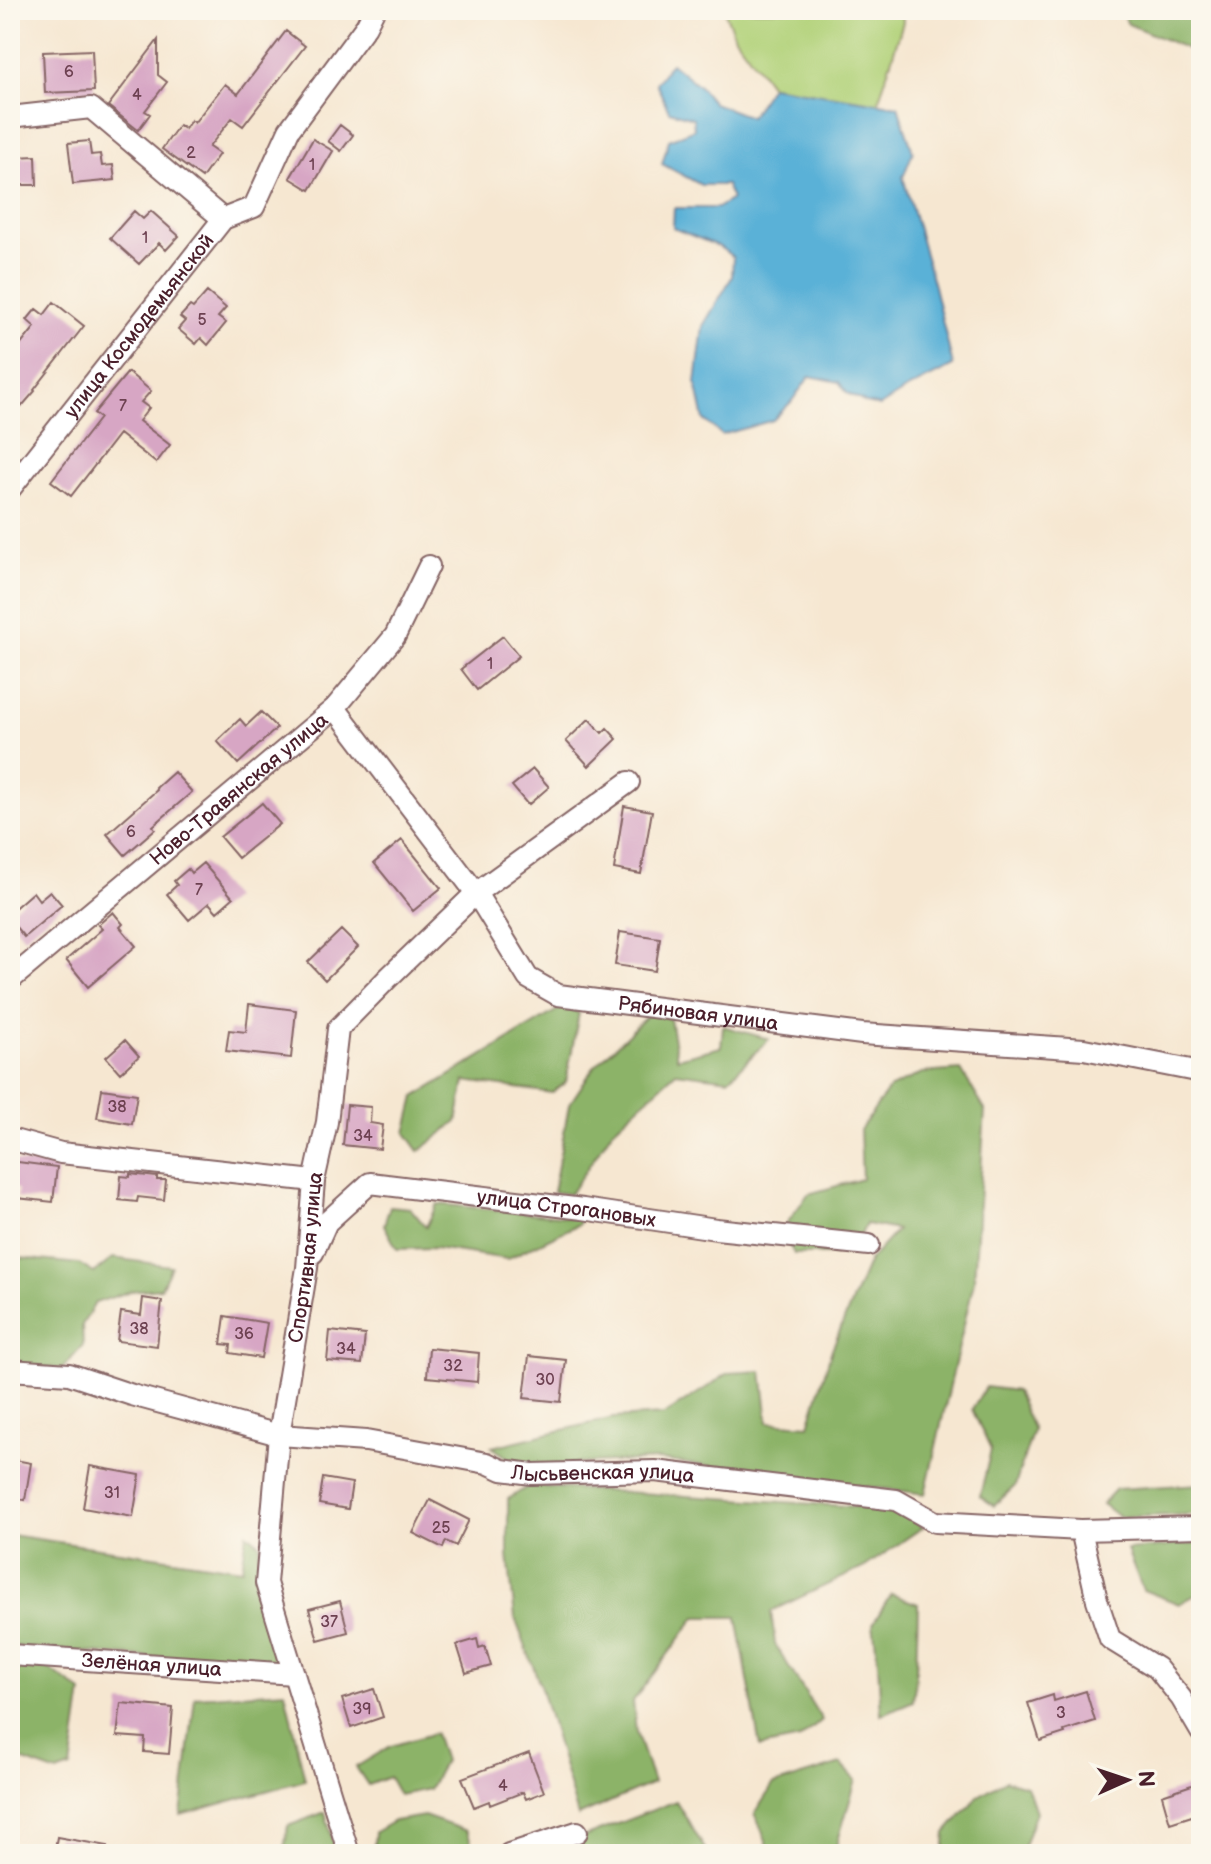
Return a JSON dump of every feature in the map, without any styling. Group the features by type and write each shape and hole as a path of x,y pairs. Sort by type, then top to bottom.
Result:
{"street":[{"name":"улица Космодемьянской","path":"10,489 223,219 254,207 289,130 366,26 374,10"},
{"path":"10,117 91,108 223,219"},
{"name":"Ново-Травянская улица","path":"10,980 335,708 395,636 429,566"},
{"name":"Рябиновая улица","path":"335,708 476,893 528,978 558,995 862,1034 1084,1049 1201,1072"},
{"name":"Спортивная улица","path":"349,1854 266,1583 279,1435 307,1268 314,1181 327,1122 338,1029 476,893 629,782"},
{"path":"10,1139 61,1153 314,1181"},
{"name":"улица Строгановых","path":"307,1268 327,1222 370,1183 716,1229 869,1245"},
{"name":"Лысьвенская улица","path":"10,1370 69,1374 132,1395 279,1435 366,1441 532,1474 655,1471 896,1500 935,1522 1081,1530 1201,1527"},
{"path":"1081,1530 1097,1600 1110,1639 1157,1668 1181,1698 1201,1732"},
{"name":"Зелёная улица","path":"10,1655 294,1674"},
{"path":"509,1854 577,1832"}],"green space":[{"path":"724,10 902,10 903,22 878,103 771,86 735,37"},
{"path":"1120,10 1201,10 1201,59 1197,53 1128,24"},
{"path":"564,1006 579,1013 566,1082 552,1093 465,1081 457,1122 419,1151 406,1133 415,1097"},
{"path":"650,1013 670,1019 677,1058 721,1047 723,1026 769,1039 729,1079 676,1072 612,1131 570,1194 553,1192 569,1105 595,1066"},
{"path":"961,1070 985,1110 974,1281 925,1494 660,1460 520,1466 492,1447 613,1418 664,1415 729,1373 762,1371 768,1422 809,1425 832,1349 869,1261 897,1230 866,1224 852,1254 794,1254 782,1230 808,1194 862,1179 860,1130 889,1089 922,1073"},
{"path":"437,1204 580,1218 579,1224 507,1259 435,1248 397,1249 384,1225 390,1206 410,1208 426,1227"},
{"path":"10,1257 79,1264 94,1273 113,1258 171,1266 161,1288 131,1291 95,1303 82,1325 83,1346 62,1369 10,1363"},
{"path":"986,1387 1016,1391 1033,1430 1015,1486 994,1506 980,1496 991,1450 972,1409"},
{"path":"1201,1484 1201,1514 1119,1517 1102,1504 1116,1489"},
{"path":"529,1486 892,1509 923,1527 865,1567 771,1611 775,1644 822,1720 800,1739 760,1747 737,1617 696,1617 633,1701 636,1732 653,1783 578,1816 540,1685 515,1618 508,1555 508,1499"},
{"path":"247,1533 260,1544 257,1575 278,1668 10,1646 10,1535 242,1569"},
{"path":"1201,1543 1201,1592 1179,1604 1143,1590 1127,1550"},
{"path":"891,1594 918,1604 916,1675 913,1701 881,1715 873,1624"},
{"path":"45,1666 82,1692 71,1768 57,1773 10,1756 10,1667"},
{"path":"285,1691 305,1780 181,1815 195,1697"},
{"path":"435,1733 444,1761 429,1789 399,1795 389,1777 368,1785 356,1767 391,1746"},
{"path":"841,1764 856,1780 834,1854 771,1854 755,1813 773,1785"},
{"path":"1005,1780 1027,1786 1036,1812 1024,1846 1008,1854 944,1854 946,1833 977,1797"},
{"path":"676,1801 708,1854 540,1854"},
{"path":"325,1812 336,1854 271,1854 284,1849 288,1826"},
{"path":"424,1816 467,1831 475,1854 373,1854 375,1832 394,1821"}],"water":[{"path":"671,63 699,86 713,103 750,117 771,86 898,106 913,152 903,177 953,366 880,406 847,393 839,382 810,376 773,420 722,435 704,420 696,383 703,326 732,277 733,257 718,246 673,228 674,208 717,208 732,199 726,185 701,185 662,164 669,140 694,129 693,118 669,111 656,83"}],"building":[{"path":"286,31 305,46 243,126 232,118 209,147 219,154 202,178 162,149 179,125 185,129 191,120 194,123 225,84 238,94"},
{"path":"158,40 158,75 167,82 145,111 150,114 138,130 108,106"},
{"path":"92,50 94,91 45,93 43,52"},
{"path":"340,125 353,135 341,151 328,141"},
{"path":"313,139 333,151 310,190 290,178"},
{"path":"89,141 91,155 100,154 102,166 113,165 115,180 73,184 68,143"},
{"path":"36,156 37,185 16,185 15,157"},
{"path":"134,211 143,219 151,211 179,236 166,250 159,243 139,264 110,238"},
{"path":"207,292 226,308 218,317 226,323 208,345 201,338 196,344 178,329 185,321 180,317"},
{"path":"54,302 84,326 10,420 10,358 35,327 27,320 36,309 44,315"},
{"path":"128,372 151,391 141,402 149,408 139,421 170,445 156,463 119,434 71,496 51,481 100,418 94,413"},
{"path":"503,636 519,656 477,690 461,669"},
{"path":"261,712 277,728 238,764 217,741 240,719 246,726"},
{"path":"589,719 602,733 607,728 617,739 589,766 566,741"},
{"path":"533,769 549,787 528,805 512,786"},
{"path":"174,772 192,792 125,855 107,834"},
{"path":"262,803 280,824 238,858 220,837"},
{"path":"624,806 652,811 641,874 614,869"},
{"path":"402,840 441,888 413,911 374,863"},
{"path":"203,863 233,898 217,912 209,903 189,920 167,894 177,885 174,881 188,869 191,873"},
{"path":"50,891 62,905 24,937 10,920 10,912 33,892 39,900"},
{"path":"113,912 123,924 120,927 136,946 88,987 66,960 102,929 98,925"},
{"path":"341,930 358,947 325,980 308,962"},
{"path":"620,932 660,938 655,971 615,965"},
{"path":"249,1004 296,1010 291,1058 226,1051 229,1030 246,1032"},
{"path":"125,1040 139,1056 120,1073 106,1057"},
{"path":"102,1089 137,1094 132,1124 97,1118"},
{"path":"347,1105 371,1107 370,1123 383,1125 380,1149 343,1145"},
{"path":"10,1161 57,1167 53,1202 17,1198 18,1189 10,1188"},
{"path":"130,1174 166,1180 164,1200 138,1197 137,1202 119,1200 121,1176 130,1177"},
{"path":"143,1298 162,1301 157,1346 117,1341 121,1312 141,1315"},
{"path":"225,1316 267,1323 261,1358 230,1353 231,1345 221,1344"},
{"path":"330,1331 365,1335 362,1364 327,1361"},
{"path":"429,1348 479,1353 477,1382 427,1377"},
{"path":"529,1356 566,1360 561,1402 524,1398"},
{"path":"10,1459 31,1463 25,1500 10,1497"},
{"path":"90,1466 140,1475 133,1517 83,1508"},
{"path":"323,1478 352,1483 348,1509 319,1504"},
{"path":"430,1500 469,1520 456,1546 446,1541 443,1548 413,1533"},
{"path":"340,1601 348,1632 318,1640 309,1609"},
{"path":"477,1639 479,1648 485,1646 491,1666 466,1673 457,1645"},
{"path":"374,1689 383,1717 351,1728 342,1699"},
{"path":"1086,1691 1095,1721 1040,1741 1028,1703 1053,1695 1054,1701"},
{"path":"121,1703 173,1708 169,1754 144,1752 145,1738 117,1736"},
{"path":"529,1753 544,1792 526,1799 523,1792 490,1805 489,1801 474,1807 462,1778"},
{"path":"1201,1782 1201,1800 1194,1802 1198,1814 1170,1823 1162,1795"},
{"path":"57,1837 108,1846 107,1854 54,1854"}]}
